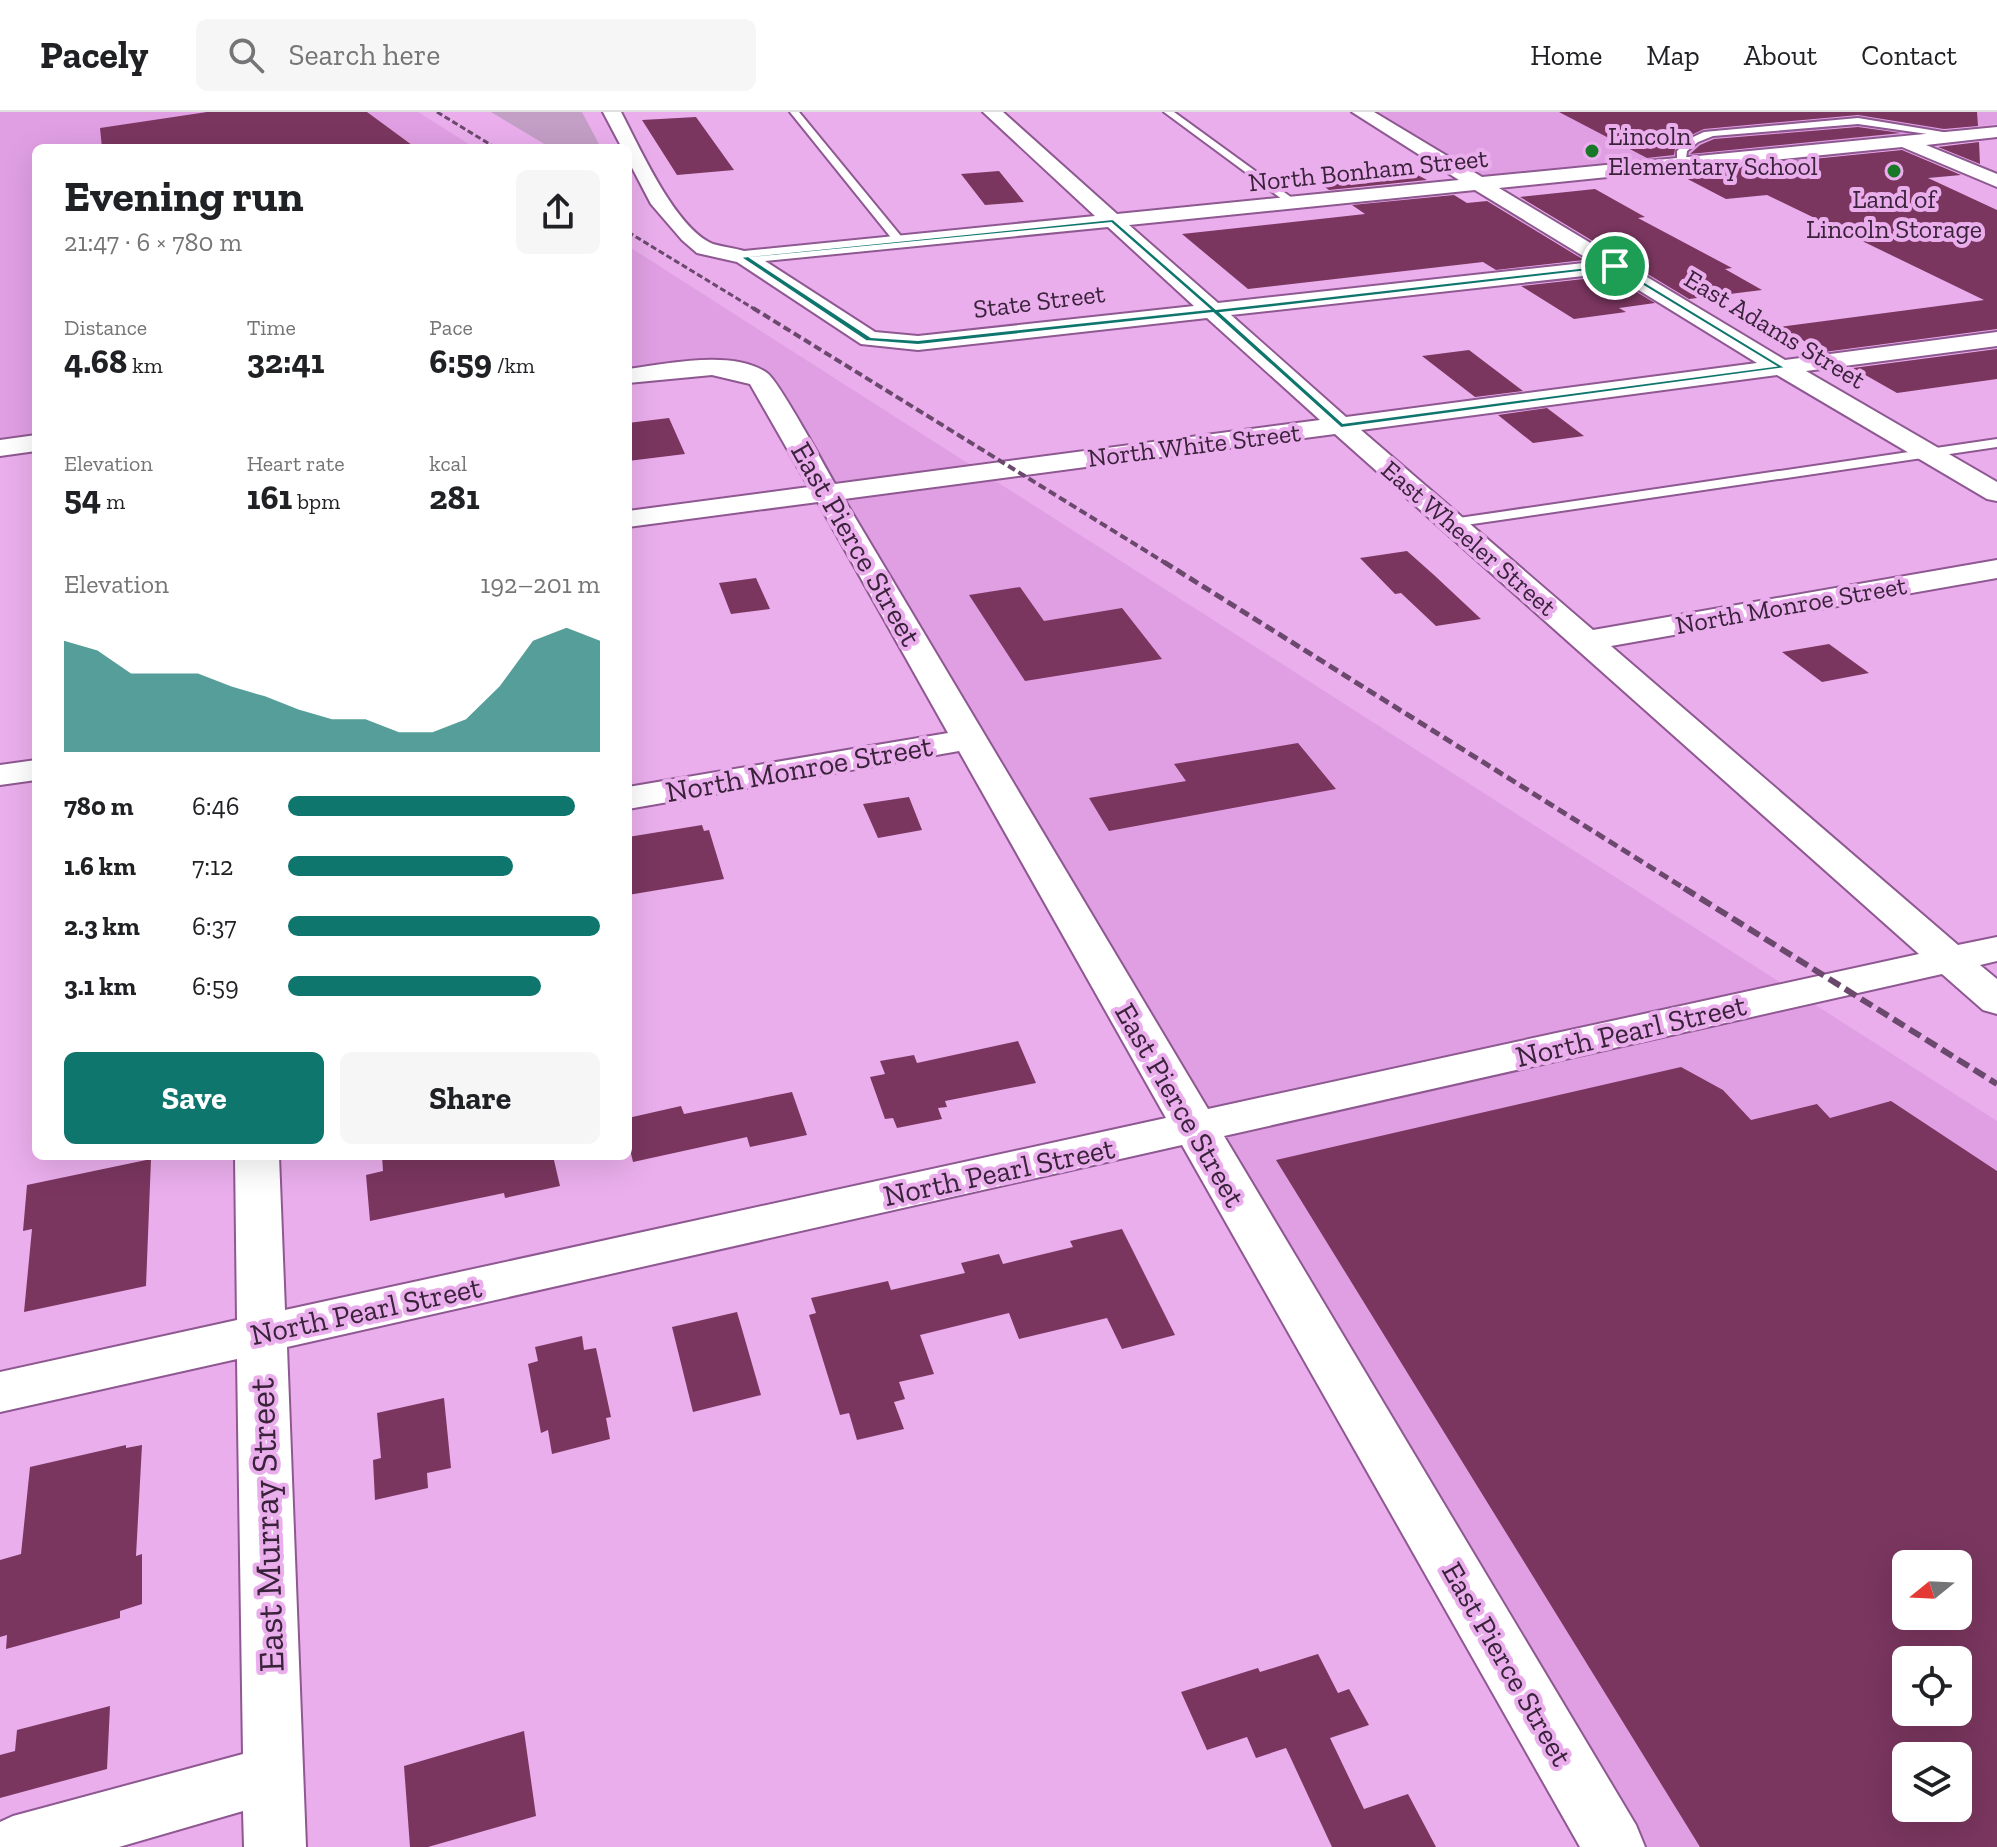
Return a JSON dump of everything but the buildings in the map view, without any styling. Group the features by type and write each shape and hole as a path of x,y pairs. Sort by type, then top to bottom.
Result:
{"street":[{"path":"612,112 629,144"},
{"name":"East Wheeler Street","path":"992,112 1341,426 1997,1001"},
{"name":"East Adams Street","path":"1361,112 1782,368 1997,493"},
{"name":"North Bonham Street","path":"744,257 1997,132"},
{"path":"1905,142 1997,181"},
{"path":"632,150 661,204 674,220 705,248 744,257"},
{"name":"State Street","path":"744,257 869,339 918,343 1615,266"},
{"name":"North White Street","path":"632,518 1997,339"},
{"name":"East Pierce Street","path":"632,376 702,367 741,369 760,379 1614,1847"},
{"path":"0,448 32,444"},
{"name":"North Monroe Street","path":"1586,641 1997,569"},
{"name":"North Monroe Street","path":"632,797 970,739"},
{"path":"0,775 32,771"},
{"name":"North Pearl Street","path":"0,1392 1997,949"},
{"name":"East Murray Street","path":"257,1160 275,1847"},
{"path":"13,1847 273,1774"}],"lane":[{"path":"794,112 901,243"},
{"path":"1168,112 1294,203"},
{"path":"1682,165 1680,153 1688,143 1699,136 1713,133 1845,121 1962,136"},
{"path":"1452,523 1997,443"}],"shaded area":[{"path":"0,112 418,112 469,144 32,144 32,444 0,448"},
{"path":"491,112 582,112 599,144 544,144"},
{"name":"Lincoln Elementary School","path":"1376,112 1997,112 1997,124 1486,177"},
{"path":"632,249 1997,1121 1997,1847 1614,1847 970,739 741,369 632,376"}],"railway":[{"path":"437,112 489,144"},
{"path":"632,234 756,310"},
{"path":"753,308 1167,564"},
{"path":"1164,562 1687,890"},
{"path":"1684,888 1997,1084"}],"place":[{"name":"Lincoln Elementary School","path":"1592,151"},
{"name":"Land of Lincoln Storage","path":"1894,171"}],"route":[{"path":"1615,266 1215,311 1113,221 744,257 869,339 892,343 918,343 1215,311 1341,426 1782,368 1615,266"}]}
